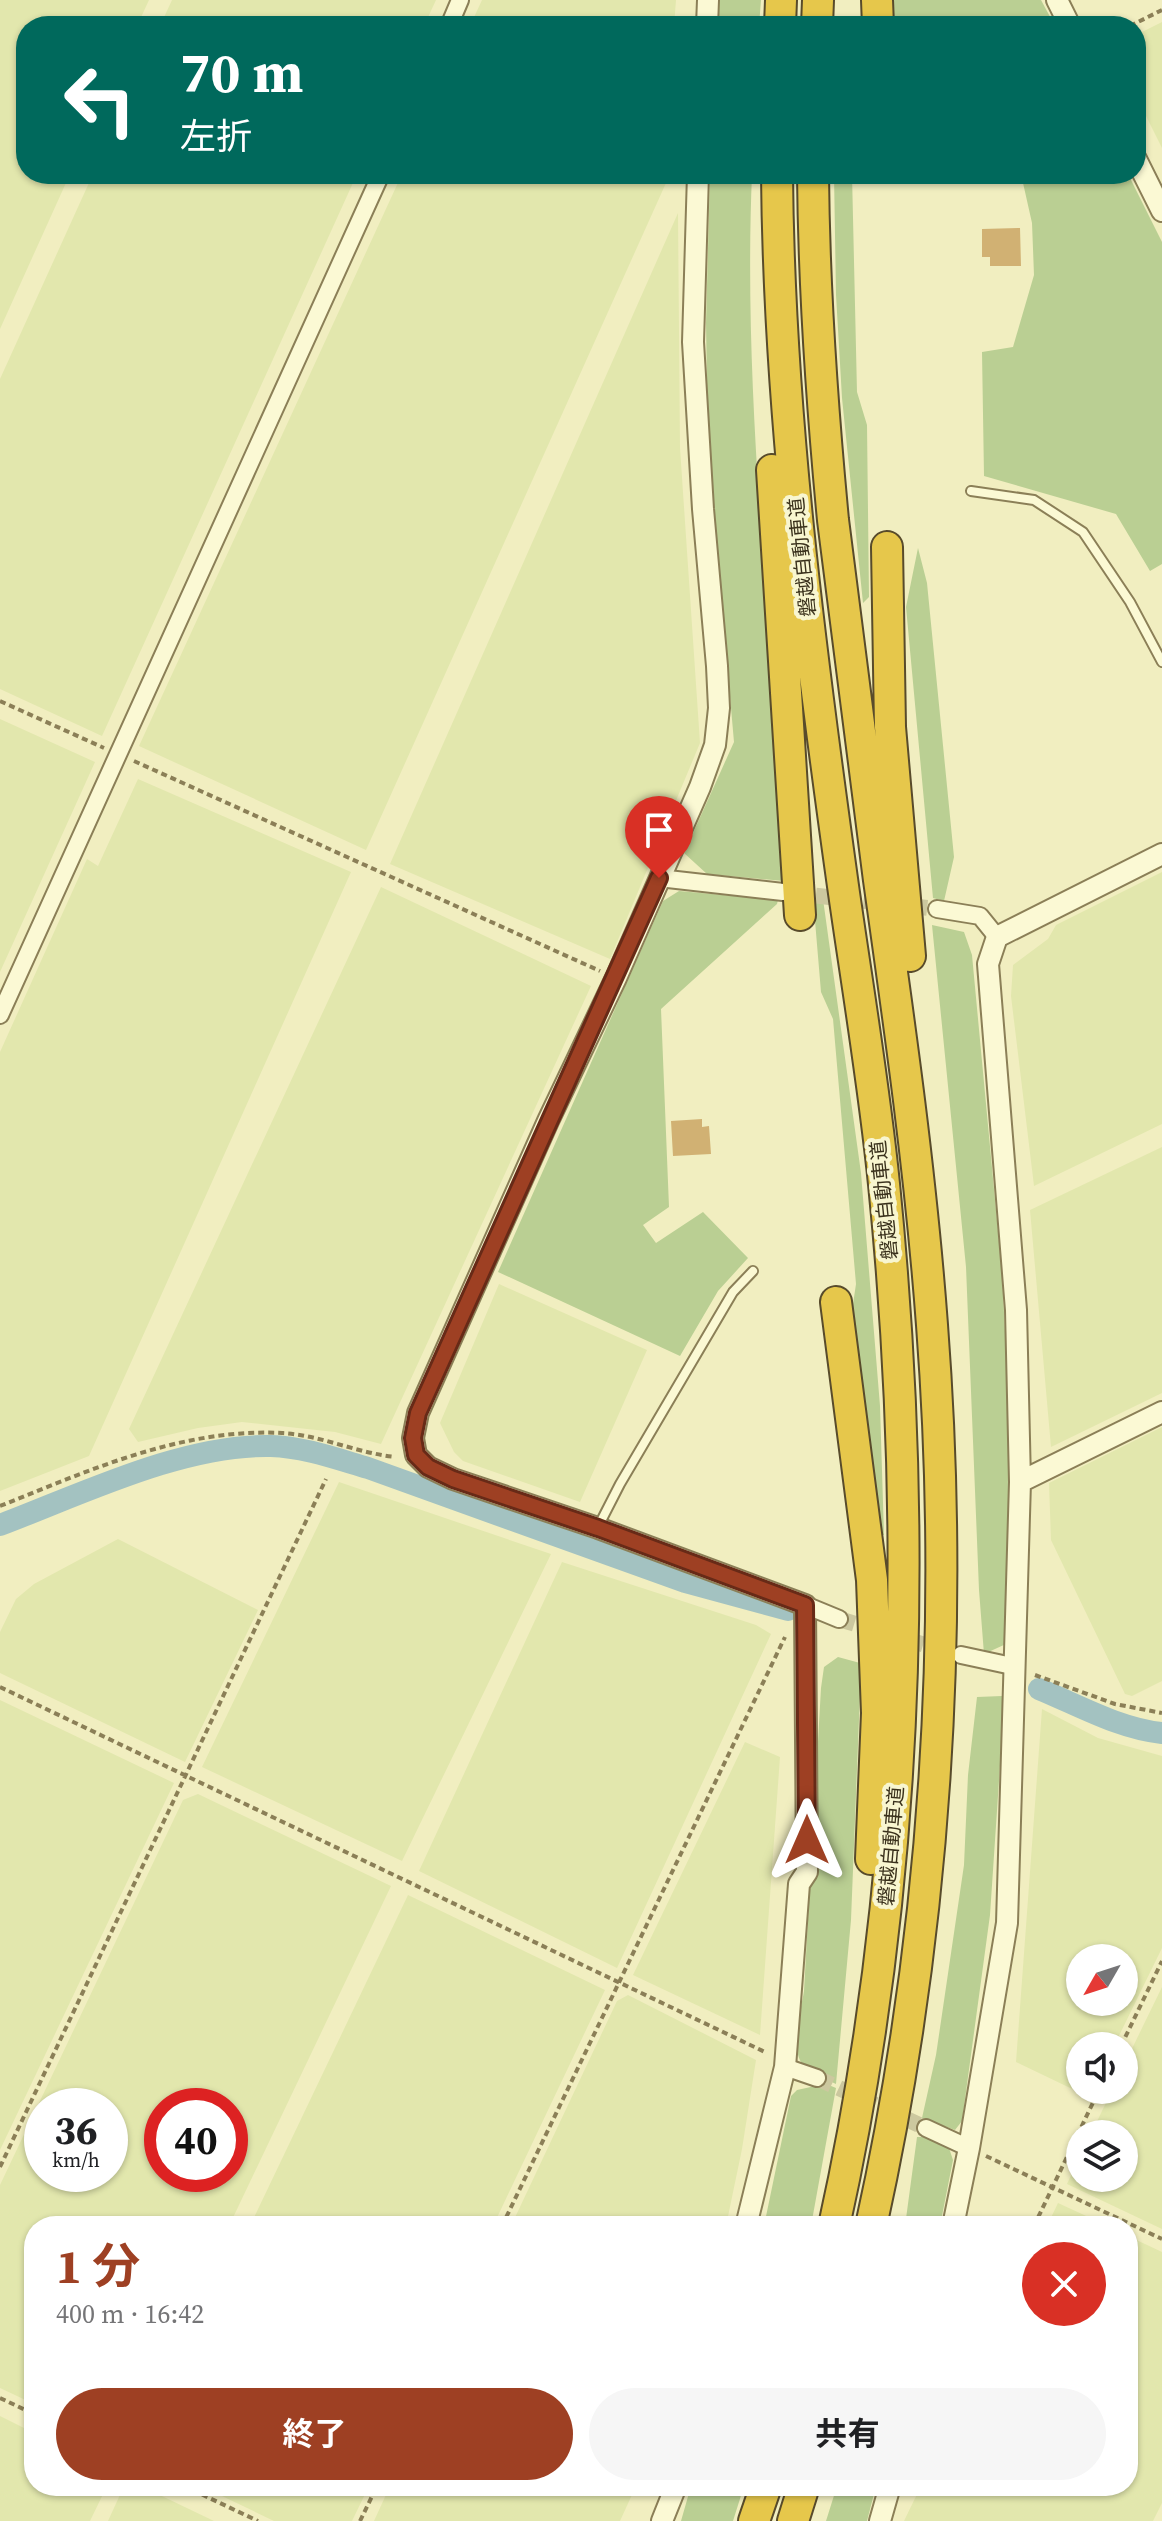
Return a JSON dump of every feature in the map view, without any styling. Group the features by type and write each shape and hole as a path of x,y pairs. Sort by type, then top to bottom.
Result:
{"highway":[{"name":"磐越自動車道","path":"777,184 781,323 799,541 884,1183 904,1468 906,1588 894,1816 874,2005 836,2216"},
{"name":"磐越自動車道","path":"813,184 814,259 833,520 919,1177 933,1326 940,1467 942,1593 937,1724 924,1904 910,2015 873,2216"},
{"path":"781,323 769,420 792,904"},
{"path":"887,547 890,727 917,1028 919,1177"},
{"path":"836,1302 872,1580 877,1713 869,1893 847,2168"},
{"path":"754,2521 763,2496"},
{"path":"793,2521 801,2496"}],"street":[{"path":"1146,179 1162,211"},
{"path":"0,1015 376,184"},
{"path":"698,184 693,357 719,708 715,745 700,787 616,978 548,1121 418,1413 413,1438 416,1455 428,1467 453,1479 598,1528 806,1613 839,1619"},
{"path":"955,2216 1007,1923 1012,1666 1020,1482 1016,1310 988,964 997,937 1162,854"},
{"path":"659,878 792,904"},
{"path":"937,909 980,916 997,937"},
{"path":"1020,1482 1162,1412"},
{"path":"748,2216 785,2067 799,1884 807,1872 806,1613"},
{"path":"961,1655 1012,1666"},
{"path":"785,2067 817,2078"},
{"path":"926,2128 969,2148"},
{"path":"662,2521 672,2496"},
{"path":"880,2521 887,2496"}],"lane":[{"path":"971,491 1034,500 1083,532 1130,602 1162,662"},
{"path":"598,1528 620,1484 733,1292 753,1271"}],"path":[{"path":"0,701 616,978"},
{"path":"0,1506 109,1464 204,1436 284,1433 330,1441 376,1455 416,1455"},
{"path":"0,2167 326,1479"},
{"path":"507,2216 787,1632 806,1613"},
{"path":"1012,1666 1115,1704 1162,1713"},
{"path":"0,1687 766,2052 785,2067"},
{"path":"1128,2032 1162,1961"},
{"path":"1039,2216 1092,2104"},
{"path":"969,2148 1113,2216"},
{"path":"1138,2228 1162,2239"},
{"path":"0,2398 24,2409"},
{"path":"205,2496 258,2521"},
{"path":"360,2521 372,2496"}],"green space":[{"path":"0,0 149,0 142,16 16,16 16,184 65,184 0,329"},
{"path":"172,0 436,0 429,16 165,16"},
{"path":"482,0 676,0 675,16 475,16"},
{"path":"718,0 761,0 760,16 717,16"},
{"path":"891,0 1041,0 1050,16 893,16"},
{"path":"1162,22 1162,148 1146,116 1146,30"},
{"path":"88,184 352,184 102,736 0,689 0,379"},
{"path":"397,184 666,184 366,850 139,746"},
{"path":"710,184 752,184 750,262 755,439 784,881 707,874 684,853 734,742 708,446 706,323"},
{"path":"834,184 852,184 857,392 867,425 869,597 863,603 842,398"},
{"path":"1023,184 1133,184 1162,242 1162,564 1150,571 1116,514 984,476 982,352 1013,347 1034,275 1032,223"},
{"path":"678,213 680,448 700,743 610,959 390,864"},
{"path":"918,548 927,583 954,857 944,901 933,898 906,607"},
{"path":"0,719 95,762 0,972"},
{"path":"138,779 351,872 89,1456 0,1491 0,1052 87,859 98,866"},
{"path":"1162,872 1162,1124 1034,1186 1011,996 1013,965 1048,939 1056,925"},
{"path":"381,887 591,986 381,1444 335,1432 242,1422 198,1428 138,1442 129,1429"},
{"path":"679,891 778,900 661,1009 669,1207 643,1225 656,1243 703,1212 748,1258 718,1291 680,1356 498,1272 663,901"},
{"path":"813,897 823,899 861,1173 880,1406 884,1535 880,1535 850,1324 856,1284 833,1019 821,992"},
{"path":"932,925 964,932 972,955 1002,1274 1018,1580 1006,1644 984,1654 966,1267"},
{"path":"1162,1147 1162,1393 1051,1447 1030,1210"},
{"path":"499,1284 647,1350 580,1502 463,1461 454,1452 440,1423"},
{"path":"1162,1427 1162,1681 1132,1696 1125,1694 1051,1540 1049,1483"},
{"path":"339,1482 551,1554 402,1861 202,1767"},
{"path":"118,1539 258,1610 185,1762 0,1673 0,1632 16,1599 34,1584"},
{"path":"562,1562 756,1625 771,1634 617,1968 419,1871"},
{"path":"838,1657 860,1663 860,1694 851,1920 836,2084 803,2065 796,2039 804,1991 821,1688 824,1667"},
{"path":"1002,1696 990,1915 962,2121 955,2130 922,2118 936,2055 964,1865 968,1775 977,1697"},
{"path":"0,1700 174,1783 29,2088 24,2088 24,2099 0,2150"},
{"path":"1042,1709 1098,1738 1162,1756 1162,1948 1138,1997 1138,1944 1066,1944 1066,2016 1129,2016 1121,2032 1066,2032 1066,2086 1016,2062"},
{"path":"745,1742 780,1757 760,2035 633,1975"},
{"path":"198,1794 391,1886 248,2186 248,2088 144,2088 144,2192 245,2192 234,2216 24,2216 24,2399 0,2388 0,2185 24,2135 24,2192 128,2192 128,2088 46,2088 183,1800"},
{"path":"408,1895 605,1990 498,2216 255,2216"},
{"path":"1162,1987 1162,2229 1084,2192 1138,2192 1138,2120 1098,2120 1105,2104 1138,2104 1138,2036"},
{"path":"628,1995 756,2060 728,2216 516,2216 617,2001"},
{"path":"819,2081 836,2088 813,2216 766,2216 791,2096 797,2090 820,2085"},
{"path":"917,2137 927,2137 949,2148 953,2160 942,2216 906,2216"},
{"path":"1058,2203 1086,2216 1052,2216"},
{"path":"1138,2241 1162,2252 1162,2503 1153,2521 904,2521 916,2496 1138,2496"},
{"path":"0,2416 24,2428 24,2496 102,2496 90,2521 0,2521"},
{"path":"119,2496 162,2496 214,2521 108,2521"},
{"path":"222,2496 364,2496 352,2521 274,2521"},
{"path":"385,2496 631,2496 620,2521 374,2521"},
{"path":"688,2496 741,2496 733,2521 681,2521"},
{"path":"834,2496 873,2496 867,2521 826,2521"}],"building":[{"path":"1020,228 1021,266 990,266 990,257 982,257 982,229"},
{"path":"702,1119 702,1127 709,1126 711,1154 673,1156 671,1121"}],"waterway":[{"path":"0,1525 168,1462 237,1448 283,1447 368,1468 685,1582 788,1610"},
{"path":"1039,1689 1115,1722 1162,1733"}],"tunnel":[{"path":"792,893 937,909"},
{"path":"839,1619 945,1651"},
{"path":"817,2078 926,2128"}],"route":[{"path":"659,878 418,1413 413,1438 416,1455 428,1467 453,1479 598,1528 805,1605 807,1840"}]}
